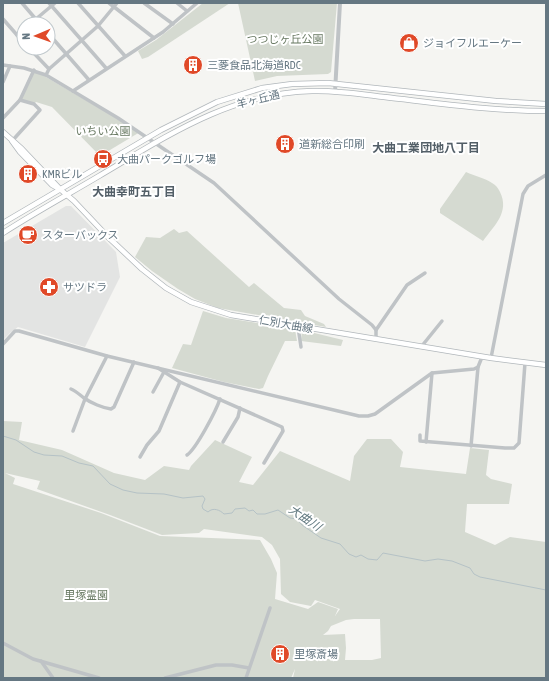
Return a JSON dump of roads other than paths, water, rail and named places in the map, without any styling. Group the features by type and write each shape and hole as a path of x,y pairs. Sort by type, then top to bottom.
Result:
{"main road":[{"name":"羊ヶ丘通","path":"3,223 61,190 147,137 201,109 230,97 262,88 316,82 335,83 511,102 546,104"},
{"name":"羊ヶ丘通","path":"3,233 155,143 205,117 248,100 296,92 335,92 466,106 524,111 546,111"},
{"name":"仁別大曲線","path":"3,132 52,185 67,195 142,269 166,288 191,302 231,315 298,327 482,357 546,365"}],"street":[{"path":"22,3 33,16"},
{"path":"78,3 125,56"},
{"path":"109,3 116,5 154,38"},
{"path":"144,3 173,24"},
{"path":"177,3 187,11"},
{"path":"73,91 154,38 197,3"},
{"path":"335,92 340,3"},
{"path":"39,16 52,4 106,68"},
{"path":"46,75 49,69 98,26 116,5"},
{"path":"3,19 16,34"},
{"path":"56,42 89,80"},
{"path":"37,56 49,69"},
{"path":"3,65 34,70 46,75 118,118 214,183 339,299 372,325 376,330"},
{"path":"3,82 10,66"},
{"path":"3,118 20,100 34,70"},
{"path":"12,141 40,110 34,104 20,100"},
{"path":"490,358 523,194 528,186 546,175"},
{"path":"376,339 376,330 407,285 425,273"},
{"path":"422,347 442,321"},
{"path":"298,327 301,347"},
{"path":"3,344 15,331 19,331 107,356 359,416 375,414 432,373 474,369 478,367"},
{"path":"73,431 86,399 107,356"},
{"path":"471,446 478,367 482,357"},
{"path":"71,389 86,399 111,409 114,407 134,362"},
{"path":"420,435 420,441 426,442 514,448 519,443 526,363"},
{"path":"156,367 180,382 282,427 283,431 264,463"},
{"path":"153,392 164,372"},
{"path":"426,442 432,373"},
{"path":"140,457 146,445 159,431 180,382"},
{"path":"187,455 206,428 220,399"},
{"path":"223,442 240,413 240,408"},
{"path":"230,420 235,422"},
{"path":"246,678 270,608"},
{"path":"3,642 33,659 99,678"},
{"path":"41,661 53,678"},
{"path":"165,678 216,665 232,665 249,668"}],"waterway":[{"name":"大曲川","path":"3,436 16,440 34,452 44,455 62,456 79,463 93,466 110,484 123,490 137,493 164,494 183,498 203,496 205,499 202,506 203,509 208,512 210,510 216,510 221,511 224,514 232,513 235,509 245,508 249,511 253,510 257,514 265,514 278,510 290,518 297,519 302,525 321,538 340,544 349,554 356,557 361,555 368,559 377,560 383,553 425,561 438,559 452,561 470,568 474,574 480,577 546,590"}],"place":[{"name":"ジョイフルエーケー","path":"409,43"},
{"name":"三菱食品北海道RDC","path":"193,65"},
{"name":"道新総合印刷","path":"285,144"},
{"name":"大曲パークゴルフ場","path":"103,159"},
{"name":"KMRビル","path":"28,174"},
{"name":"スターバックス","path":"28,235"},
{"name":"サツドラ","path":"49,287"},
{"name":"里塚斎場","path":"280,654"}],"district":[{"name":"大曲工業団地八丁目","path":"426,148"},
{"name":"大曲幸町五丁目","path":"134,192"}],"park label":[{"name":"つつじヶ丘公園","path":"285,39"},
{"name":"いちい公園","path":"103,131"},
{"name":"里塚霊園","path":"86,595"}]}
